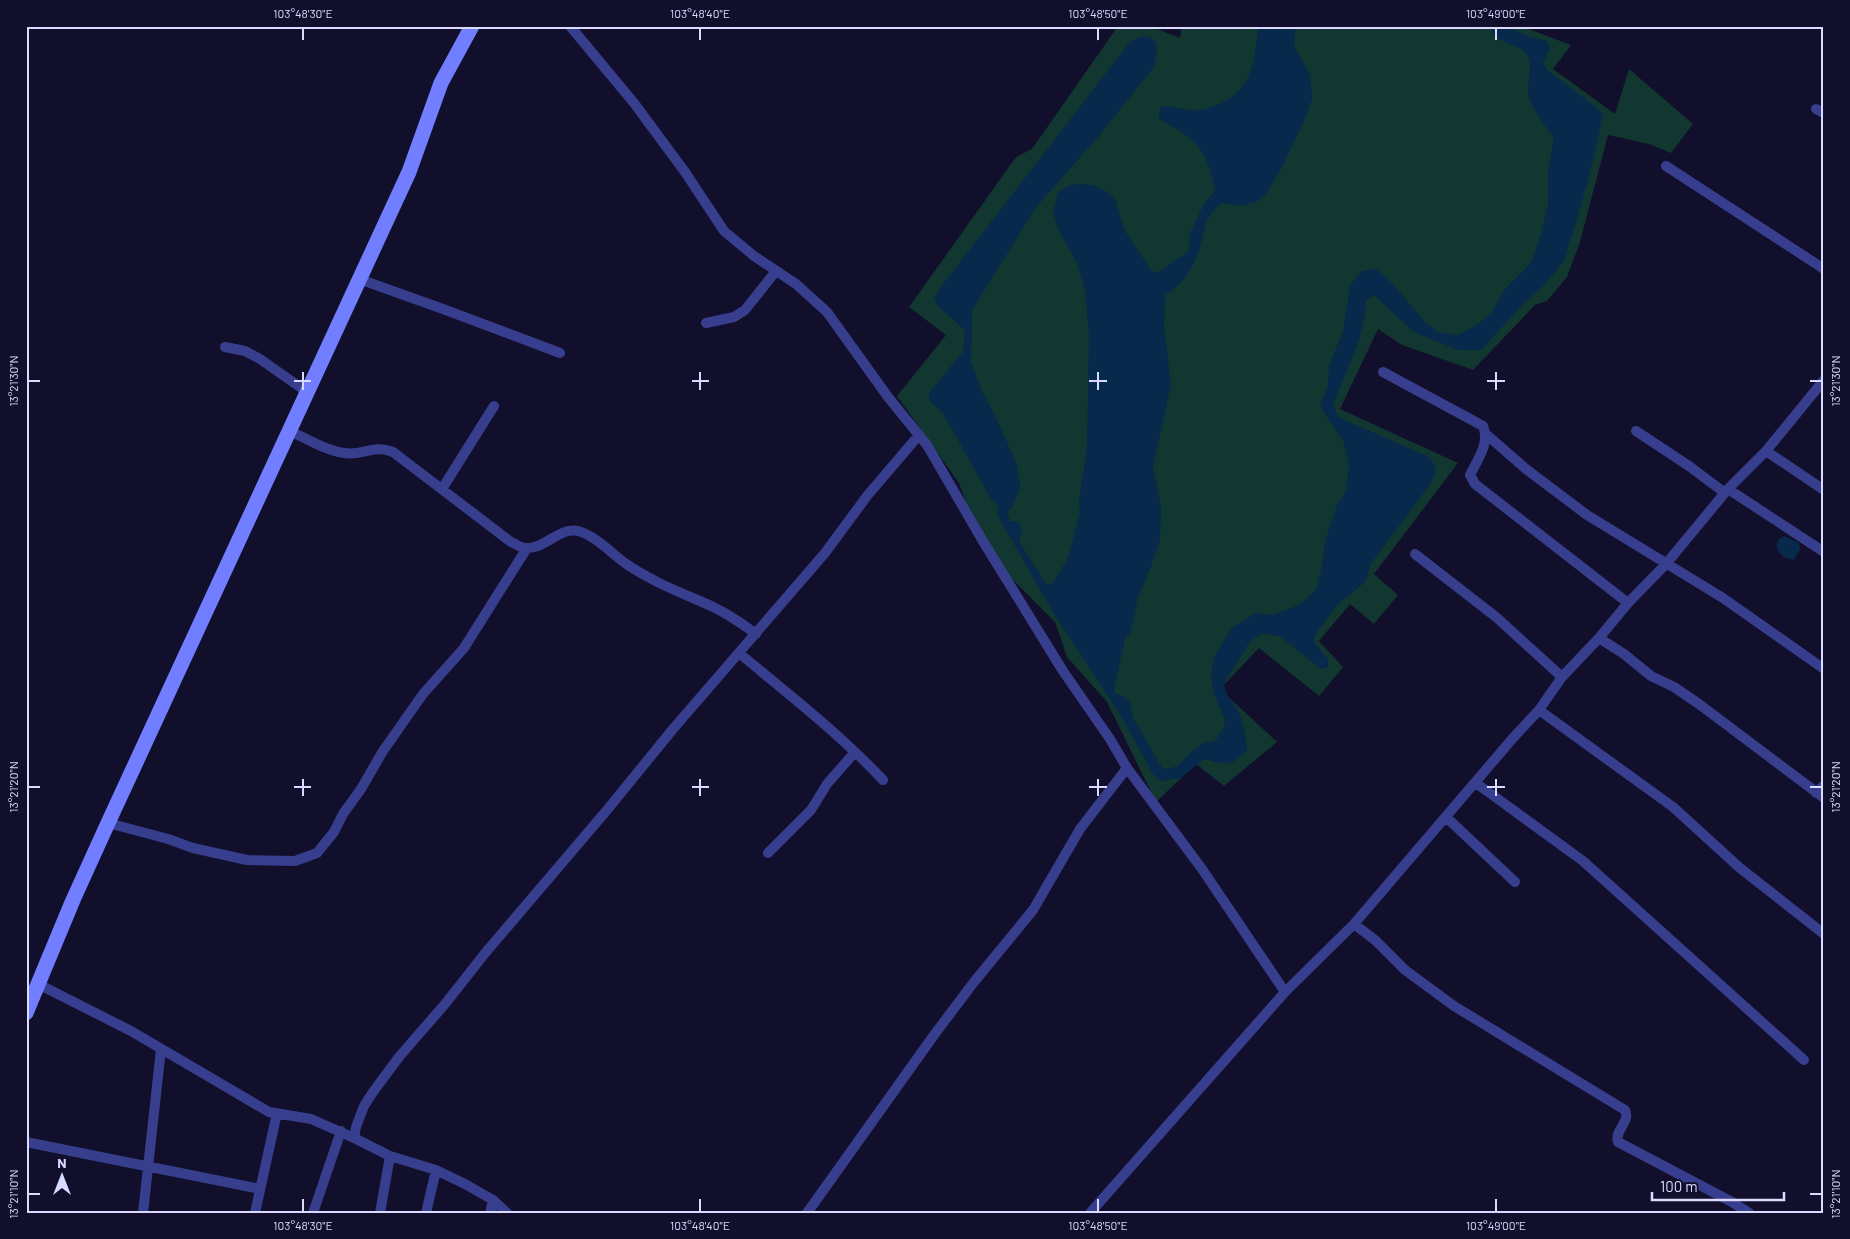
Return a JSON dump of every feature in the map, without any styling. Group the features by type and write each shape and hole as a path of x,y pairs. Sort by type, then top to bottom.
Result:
{"street":[{"path":"26,1013 73,900 108,823 409,172 441,83 472,26"},
{"path":"570,26 634,103 685,172 724,231 754,256 796,284 827,312 888,397 927,445 984,543 1063,671 1110,739 1127,768 1202,869 1285,992"},
{"path":"1666,166 1824,269"},
{"path":"706,323 734,317 745,310 776,271"},
{"path":"358,280 443,309 560,353"},
{"path":"225,348 245,351 260,359 307,392"},
{"path":"1384,372 1483,426 1487,435 1526,469 1587,516 1722,598 1824,670"},
{"path":"1094,1212 1285,992 1354,924 1539,710 1562,677 1599,638 1628,603 1666,564 1726,491 1766,451 1822,386"},
{"path":"442,489 494,406"},
{"path":"290,431 344,453 361,453 370,449 385,449 393,452 511,542 521,547 527,548 570,530 590,536 627,564 670,590 702,601 743,624 756,634"},
{"path":"1636,431 1726,491 1824,552"},
{"path":"354,1138 364,1106 399,1057 589,832 673,729 825,553 867,496 919,435"},
{"path":"1487,435 1485,444 1470,475 1475,484 1628,603"},
{"path":"1766,451 1824,490"},
{"path":"108,823 194,848 247,860 295,862 317,853 334,832 343,814 361,789 383,751 418,702 464,648 527,548"},
{"path":"1415,554 1496,617 1562,677"},
{"path":"1599,638 1624,654 1651,676 1674,687 1699,704 1820,796 1824,785"},
{"path":"739,653 820,720 883,780"},
{"path":"1539,710 1673,807 1740,868 1824,934"},
{"path":"768,853 811,810 828,784 855,752"},
{"path":"807,1213 934,1035 1032,910 1080,829 1127,768"},
{"path":"1476,782 1584,862 1804,1060"},
{"path":"1446,817 1515,882"},
{"path":"1354,924 1375,940 1405,970 1454,1006 1625,1110 1627,1114 1626,1119 1618,1133 1618,1142 1732,1202 1748,1213"},
{"path":"38,984 131,1031 269,1112 311,1119 390,1156 436,1170 493,1200 507,1213"},
{"path":"143,1213 161,1049"},
{"path":"255,1213 277,1113"},
{"path":"313,1213 340,1131"},
{"path":"26,1142 260,1189"},
{"path":"380,1213 390,1156"},
{"path":"426,1213 436,1170"},
{"path":"490,1213 493,1200"}],"green space":[{"path":"1118,26 1150,26 1180,38 1182,26 1521,26 1571,45 1553,69 1615,114 1629,69 1693,124 1671,153 1649,144 1608,135 1580,242 1567,277 1547,301 1535,305 1473,370 1402,345 1378,329 1340,409 1458,463 1374,574 1398,595 1374,624 1350,604 1319,641 1343,667 1319,696 1259,648 1220,689 1277,742 1224,786 1196,764 1156,802 1107,702 1067,657 1055,622 982,549 959,483 897,396 946,335 909,307 1016,157 1032,149"}],"water":[{"path":"1258,26 1295,26 1294,46 1310,74 1312,99 1304,121 1280,171 1266,194 1256,202 1240,206 1222,203 1211,213 1194,264 1182,281 1165,295 1164,327 1171,384 1153,467 1161,507 1160,540 1138,598 1130,634 1125,638 1114,689 1115,693 1127,698 1130,702 1133,718 1162,768 1167,769 1178,766 1192,751 1202,744 1216,740 1224,727 1225,720 1213,692 1211,673 1215,655 1232,628 1256,613 1273,615 1299,605 1316,590 1326,538 1337,505 1346,491 1349,465 1343,440 1320,405 1328,386 1329,366 1343,331 1350,285 1362,271 1376,269 1389,280 1425,322 1438,332 1457,335 1476,326 1492,312 1505,289 1531,263 1541,235 1548,204 1548,170 1554,138 1538,116 1529,97 1530,64 1528,56 1520,49 1498,38 1490,26 1505,26 1527,36 1547,41 1550,49 1543,62 1546,69 1597,108 1603,115 1588,181 1564,261 1542,287 1523,304 1481,350 1458,350 1414,332 1374,295 1366,300 1359,340 1333,405 1338,417 1431,458 1436,470 1431,483 1371,563 1365,582 1337,605 1315,635 1314,643 1328,659 1328,667 1321,669 1281,637 1263,633 1250,641 1224,683 1226,693 1241,719 1247,751 1236,760 1227,764 1204,759 1181,778 1161,781 1153,774 1120,714 1054,614 997,514 998,504 991,499 943,413 930,401 929,393 963,352 965,330 938,306 934,298 1130,42 1146,36 1151,37 1156,46 1153,68 1098,137 1036,207 972,310 971,362 981,389 1017,465 1020,488 1012,508 1007,512 1010,521 1018,522 1022,530 1019,541 1046,584 1053,583 1068,558 1080,512 1079,501 1087,445 1089,336 1085,291 1077,263 1059,231 1053,212 1058,193 1070,185 1083,184 1095,186 1107,192 1115,199 1125,231 1151,270 1157,273 1189,251 1190,233 1205,202 1215,191 1204,155 1191,139 1159,119 1160,106 1201,110 1226,101 1236,94 1244,85 1253,64"},
{"path":"1784,536 1799,543 1800,549 1794,560 1783,556 1776,546 1779,539"}]}
